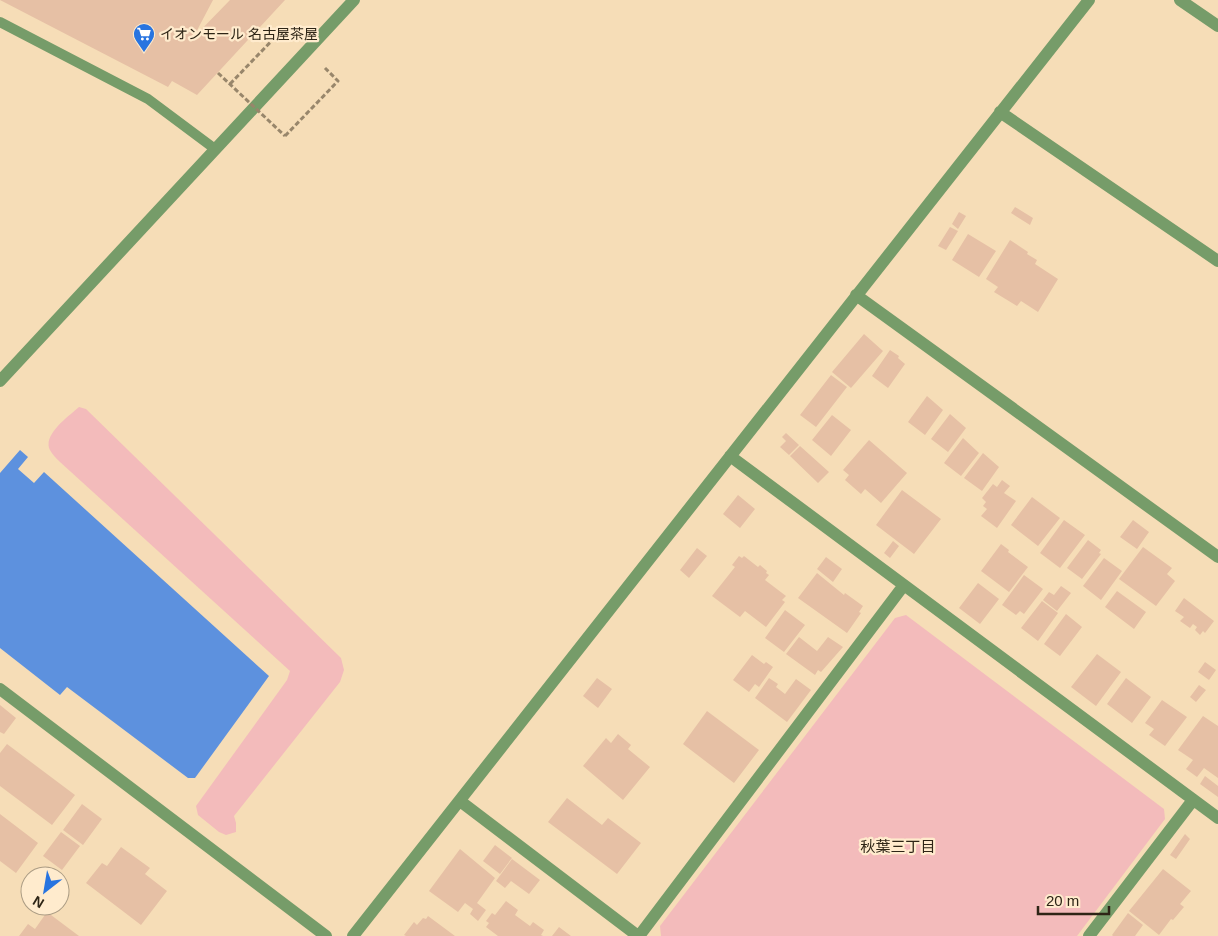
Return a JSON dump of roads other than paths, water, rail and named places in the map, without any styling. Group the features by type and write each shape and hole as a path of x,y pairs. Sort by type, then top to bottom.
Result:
{"street":[{"path":"0,381 354,0"},
{"path":"354,936 856,294 1089,0"},
{"path":"1180,0 1218,26"},
{"path":"1000,112 1218,261"},
{"path":"856,294 1218,557"},
{"path":"730,456 1218,818"},
{"path":"460,801 639,936 904,585"},
{"path":"0,689 326,936"},
{"path":"1089,936 1193,800"}],"lane":[{"path":"0,22 28,35 148,100 215,149"}],"water":[{"path":"20,450 28,457 18,469 34,483 44,472 269,676 195,778 188,778 67,687 60,695 0,648 0,473"}],"place":[{"name":"イオンモール 名古屋茶屋","path":"144,53"}],"district":[{"name":"秋葉三丁目","path":"898,846"}]}
